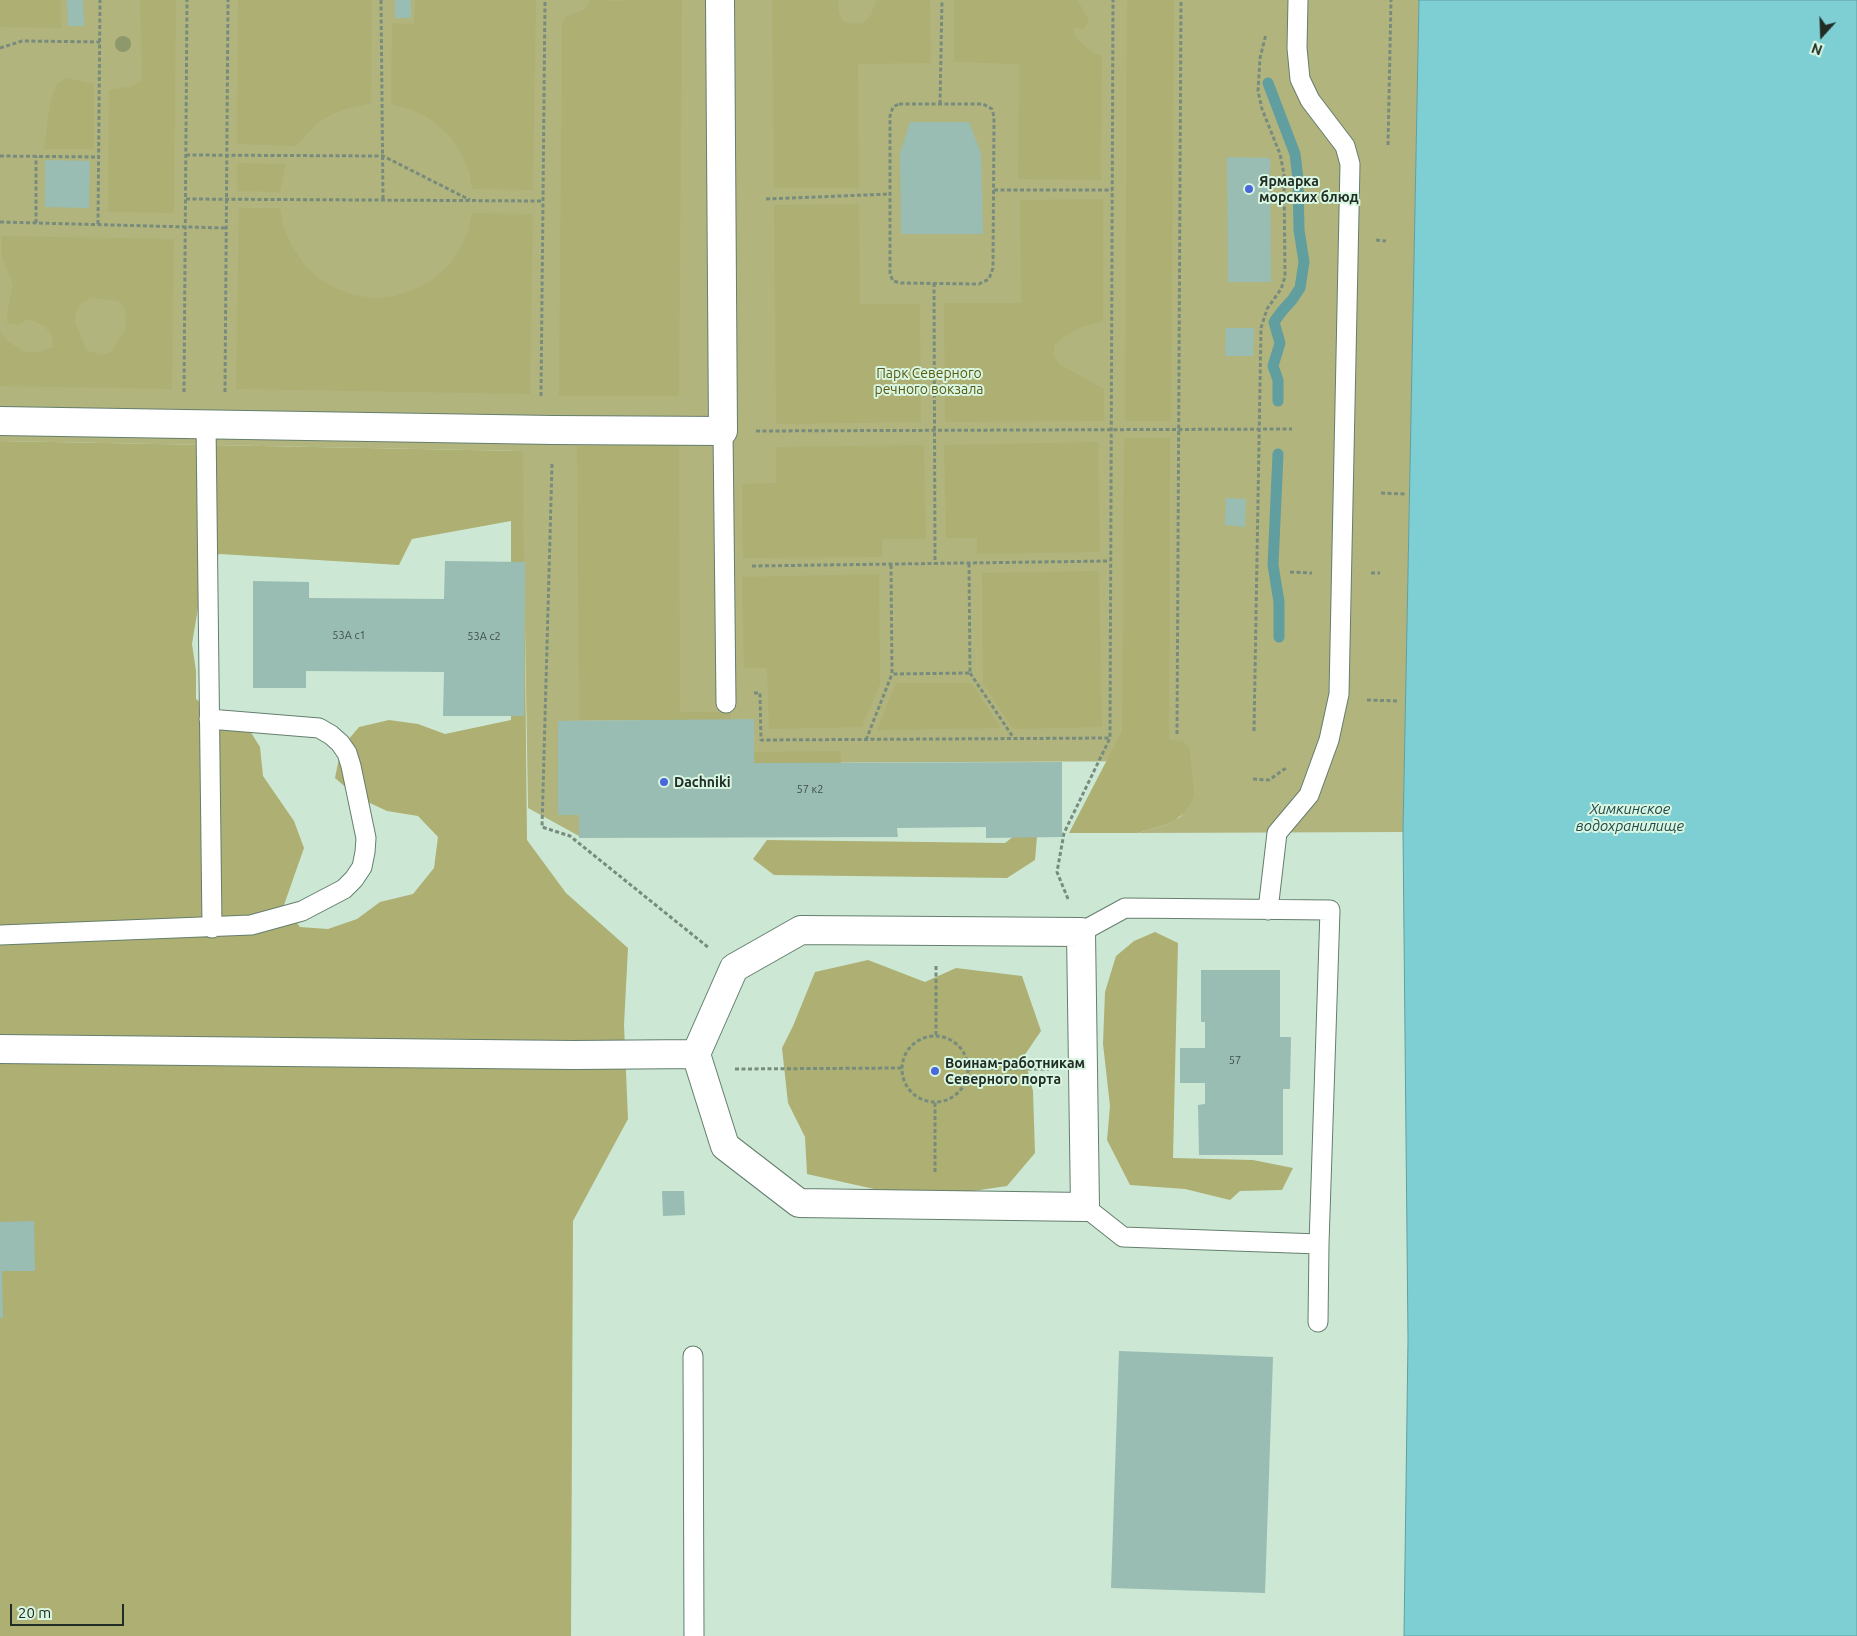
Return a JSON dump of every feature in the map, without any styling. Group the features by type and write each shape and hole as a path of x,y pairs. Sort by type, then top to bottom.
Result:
{"street":[{"path":"0,421 723,431 720,0"},
{"path":"801,930 1081,932 1084,1208 799,1203 725,1146 699,1062 734,968 801,930"},
{"path":"0,1049 574,1055 699,1062"}],"lane":[{"path":"1268,910 1277,833 1309,795 1329,740 1339,694 1350,164 1345,146 1310,100 1300,79 1298,0"},
{"path":"206,424 212,928"},
{"path":"723,431 726,698"},
{"path":"0,935 251,925 302,911 344,889 354,879 362,867 366,852 366,838 352,766 344,748 331,734 319,728 209,719"},
{"path":"1081,932 1125,908 1330,910 1318,1322"},
{"path":"1084,1208 1122,1237 1320,1244"},
{"path":"693,1356 694,1636"}],"path":[{"path":"98,224 100,0"},
{"path":"184,397 187,0"},
{"path":"225,398 228,0"},
{"path":"382,0 383,199"},
{"path":"541,402 545,0"},
{"path":"940,104 942,0"},
{"path":"1057,872 1064,833 1110,738 1109,561 1113,0"},
{"path":"1176,734 1181,0"},
{"path":"1388,146 1392,0"},
{"path":"1254,731 1261,328 1267,309 1281,290 1285,277 1284,174 1280,154 1262,109 1258,91 1260,58 1266,34"},
{"path":"0,48 22,41 100,42"},
{"path":"899,104 983,104 992,109 994,117 994,190 993,268 989,278 979,284 901,283 893,281 890,274 890,116 892,107 899,104"},
{"path":"186,155 383,156 473,201"},
{"path":"0,156 99,157"},
{"path":"36,156 36,223"},
{"path":"994,190 1112,190"},
{"path":"766,199 890,194"},
{"path":"186,199 543,201"},
{"path":"0,222 226,228"},
{"path":"934,283 936,564"},
{"path":"723,431 1292,429"},
{"path":"553,430 542,827 570,836 734,968"},
{"path":"1381,493 1405,494"},
{"path":"725,567 1109,561"},
{"path":"969,563 970,673 1013,738"},
{"path":"866,740 892,674 891,565"},
{"path":"1290,572 1316,573"},
{"path":"892,674 970,673"},
{"path":"726,698 760,693 761,740 1110,738"},
{"path":"1366,700 1399,701"},
{"path":"1253,779 1269,780"},
{"path":"936,931 936,1035"},
{"path":"936,1035 949,1037 960,1045 967,1056 969,1069 966,1082 959,1093 948,1100 935,1103 922,1100 911,1092 904,1081 902,1068 904,1055 912,1045 923,1037 936,1035"},
{"path":"699,1062 902,1068"},
{"path":"969,1069 1083,1069"},
{"path":"935,1103 935,1204"}],"green space":[{"name":"Парк Северного речного вокзала","path":"0,0 1419,0 1403,832 1138,833 1165,825 1180,817 1191,804 1183,761 754,763 754,720 558,721 558,815 579,815 579,836 528,808 522,451 0,441"},
{"path":"0,0 61,0 61,28 0,27"},
{"path":"140,0 176,0 174,213 108,212 109,90 133,86 142,80"},
{"path":"238,0 372,0 371,103 342,110 329,116 316,124 296,146 237,144"},
{"path":"415,0 536,0 533,190 472,189 469,172 462,155 452,139 425,116 391,104 392,23 414,24"},
{"path":"590,0 682,0 679,396 559,396 562,21 566,17 585,9"},
{"path":"772,0 838,0 839,12 844,22 853,24 864,22 871,15 876,0 930,0 931,63 858,64 859,188 774,188"},
{"path":"954,0 1077,0 1089,20 1084,29 1073,28 1076,38 1093,53 1102,55 1101,180 1018,179 1019,64 954,62"},
{"path":"1127,0 1174,0 1171,421 1125,421"},
{"path":"65,78 94,84 94,149 44,149 50,102 57,84"},
{"path":"237,163 286,164 280,192 237,191"},
{"path":"1103,199 1103,321 1082,327 1064,337 1055,344 1053,354 1059,364 1104,389 1104,421 945,422 944,303 1021,303 1020,200"},
{"path":"859,204 860,304 920,304 921,422 776,424 774,205"},
{"path":"239,208 280,208 284,228 292,247 304,264 318,278 335,288 354,295 374,298 395,296 414,290 432,280 447,267 459,251 468,232 472,213 533,214 530,394 236,389"},
{"path":"1,236 174,239 172,389 0,386 0,331 7,340 24,352 38,352 53,347 52,335 44,326 28,319 19,325 7,323 7,313 13,285 2,256","holes":["91,298 118,301 125,309 126,329 111,352 101,355 86,350 75,322 76,312 81,304"]},
{"path":"1124,438 1170,438 1169,740 1183,741 1190,749 1194,795 1191,804 1184,813 1165,825 1138,833 1069,833 1122,731"},
{"path":"0,441 523,451 527,840 566,893 628,948 624,1025 628,1119 573,1221 571,1636 0,1636","holes":["511,521 511,720 445,734 418,724 389,720 359,727 341,748 335,778 357,797 387,811 418,816 438,837 434,868 413,894 380,902 357,919 328,929 300,927 284,905 304,848 294,821 263,776 260,747 245,723 217,715 196,699 196,671 192,644 206,560 220,554 399,565 412,539"]},
{"path":"1098,442 1100,552 977,554 977,538 946,538 944,445"},
{"path":"679,445 680,712 731,712 731,720 579,720 577,446"},
{"path":"924,445 926,539 882,539 882,557 743,558 742,484 776,483 776,447"},
{"path":"1099,571 1102,727 1013,729 983,683 982,573"},
{"path":"879,574 880,684 862,727 769,729 767,668 744,668 742,577"},
{"path":"896,683 971,683 1001,728 877,730"},
{"path":"841,751 841,763 754,763 754,752"},
{"path":"1022,830 1037,836 1035,860 1007,878 774,875 753,859 767,840 1005,843"},
{"path":"1155,932 1178,943 1173,1158 1253,1160 1293,1168 1282,1190 1240,1191 1230,1200 1185,1189 1130,1185 1107,1140 1110,1106 1103,1044 1105,992 1116,956 1134,941"},
{"path":"868,960 925,982 956,968 1022,976 1041,1031 1024,1056 1033,1091 1035,1153 1007,1186 946,1195 874,1189 807,1174 805,1137 788,1103 782,1048 815,972"}],"water":[{"name":"Химкинское водохранилище","path":"1419,0 1857,0 1857,1636 1404,1636 1408,1339 1403,832"}],"building":[{"path":"67,0 83,0 84,26 68,26"},
{"path":"395,0 411,0 411,18 395,18"},
{"path":"910,122 969,122 981,153 983,234 901,234 900,154"},
{"name":"Ярмарка морских блюд","path":"1227,157 1270,158 1271,282 1228,282"},
{"path":"45,160 90,161 89,208 45,207"},
{"path":"1226,328 1254,328 1253,356 1225,356"},
{"path":"1226,498 1246,499 1245,527 1225,525"},
{"path":"445,561 525,562 524,716 443,716 444,672 306,671 306,688 253,688 253,581 309,582 309,598 444,599"},
{"path":"754,719 754,763 1062,762 1062,837 986,838 986,827 897,828 898,837 579,838 579,815 558,815 558,721"},
{"path":"1201,970 1280,970 1280,1037 1291,1037 1290,1089 1283,1089 1283,1155 1199,1155 1198,1105 1205,1104 1205,1083 1180,1083 1180,1048 1205,1048 1205,1022 1201,1022"},
{"path":"662,1191 684,1191 685,1215 663,1216"},
{"path":"34,1221 35,1271 2,1271 3,1318 0,1318 0,1222"},
{"path":"1119,1351 1273,1357 1265,1593 1111,1588"}],"waterway":[{"path":"1268,83 1295,154 1298,179 1299,230 1304,262 1300,288 1274,322 1280,343 1273,366 1278,380 1278,401"},
{"path":"1278,454 1273,565 1279,602 1279,637"}],"place":[{"name":"Ярмарка морских блюд","path":"1249,189"},
{"name":"Dachniki","path":"664,782"},
{"name":"Воинам-работникам Северного порта","path":"935,1071"}]}
